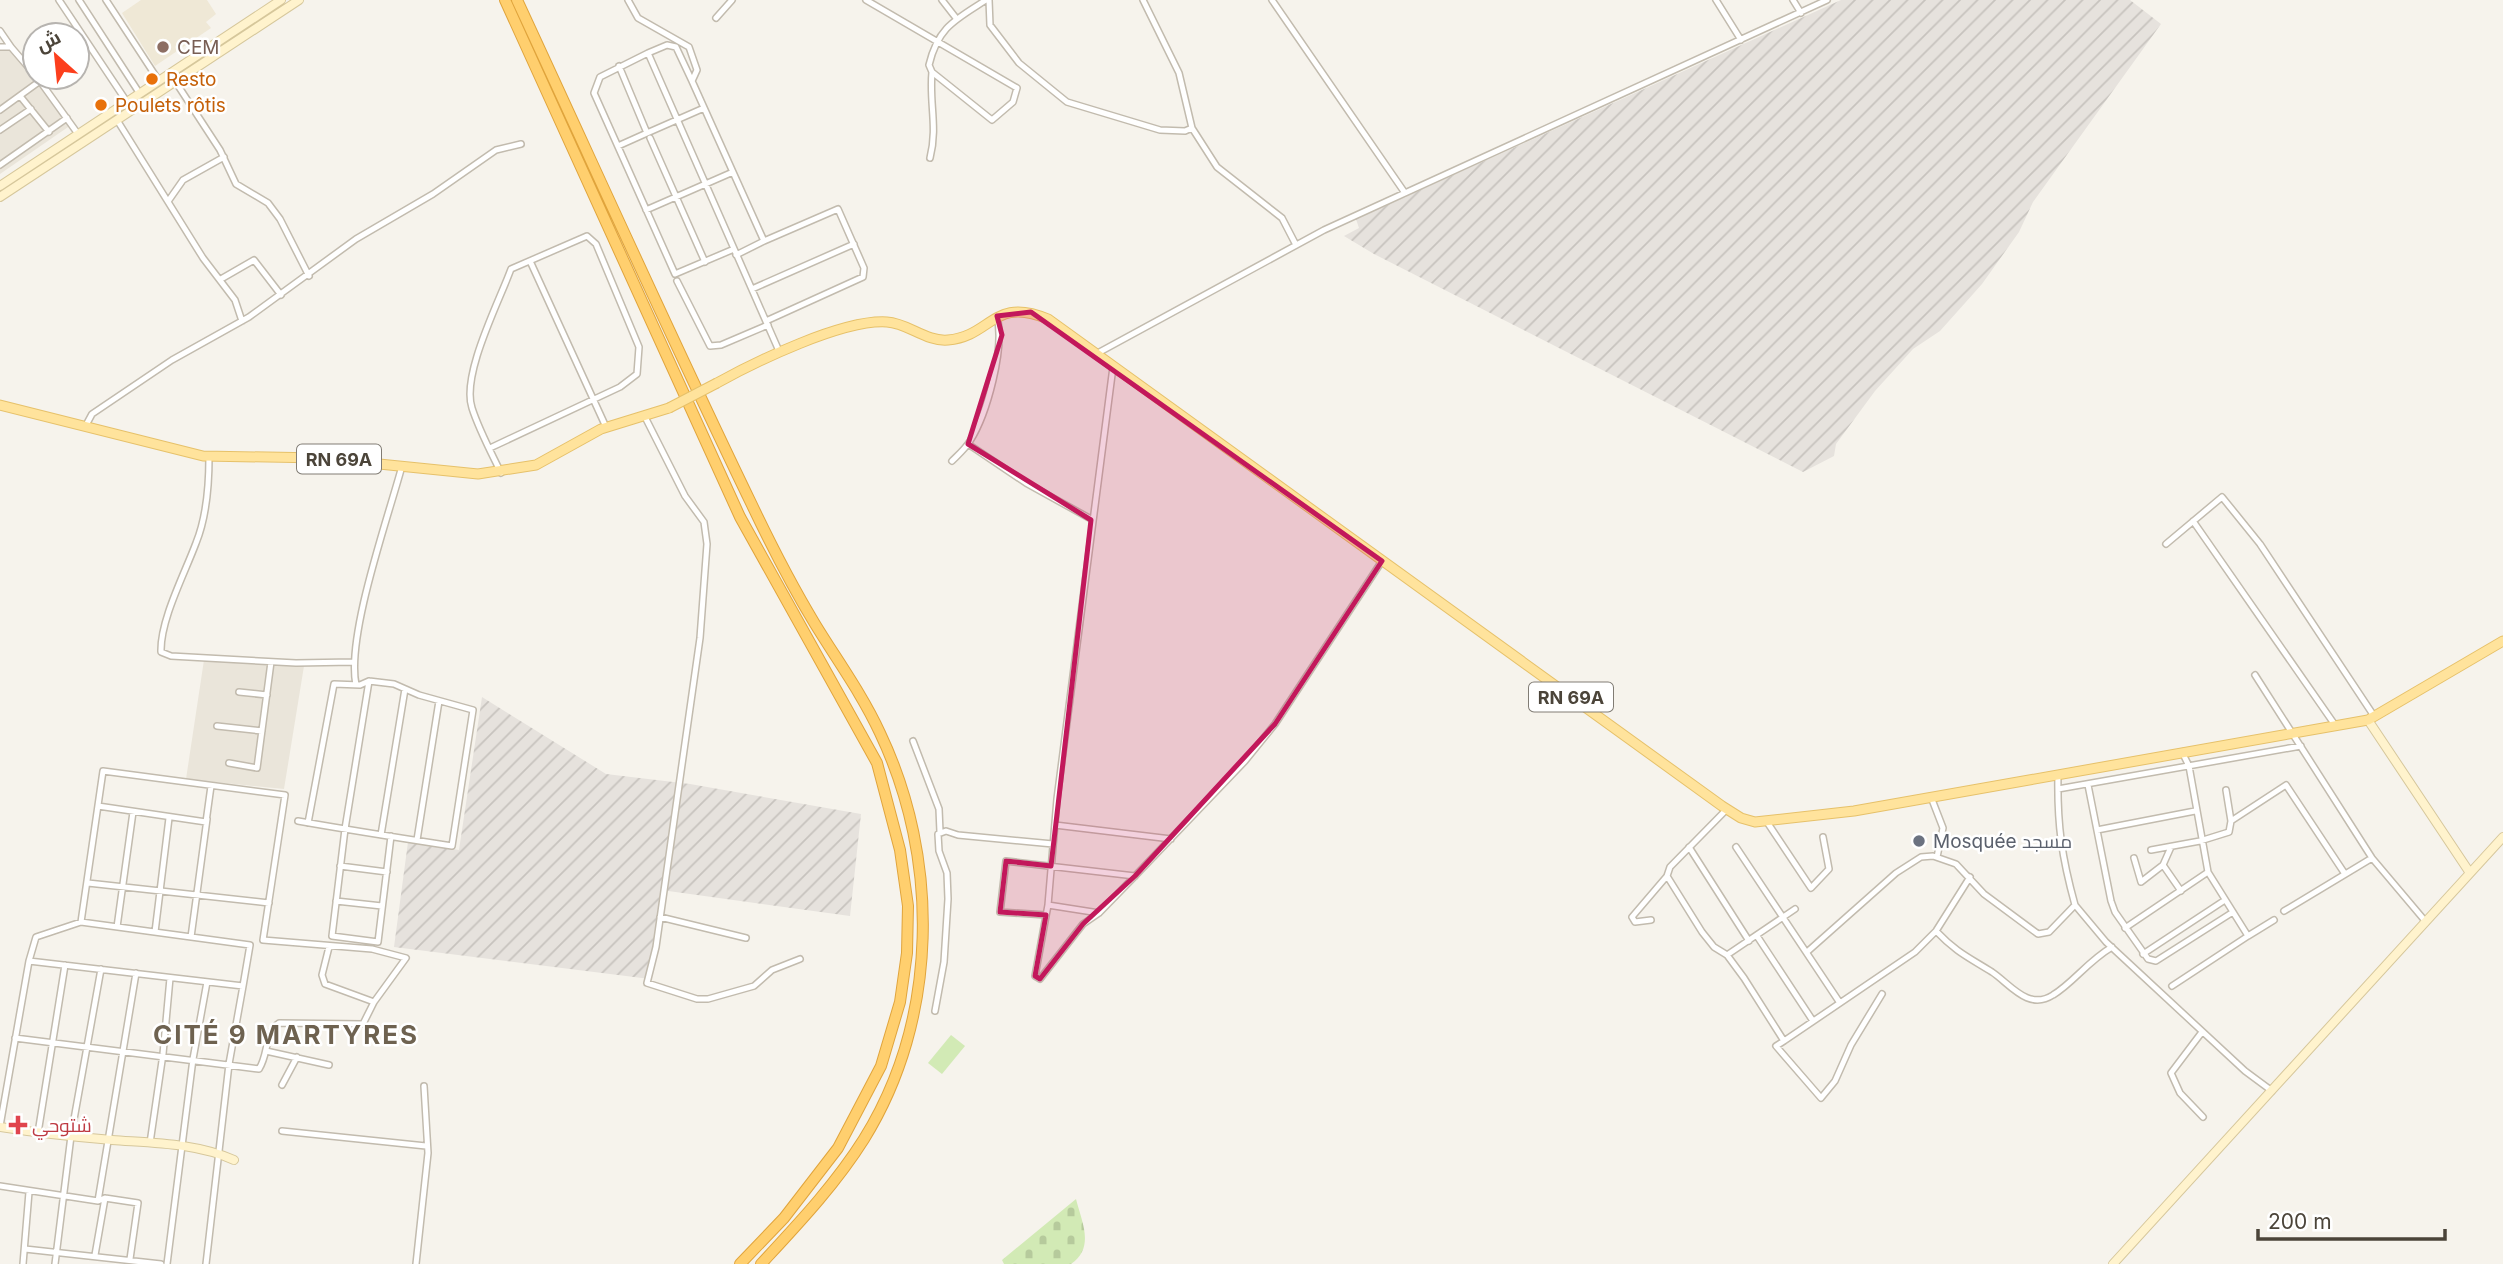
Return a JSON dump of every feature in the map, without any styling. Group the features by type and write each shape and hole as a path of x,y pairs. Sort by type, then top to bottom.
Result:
{"highway":[{"path":"505,0 740,517 877,763 902,858 908,906 907,953 900,1002 881,1066 838,1148 784,1218 740,1264"},
{"path":"517,0 753,508 806,608 880,733 904,792 916,844 923,896 920,975 913,1016 895,1072 881,1107 842,1172 814,1208 761,1264"}],"main road":[{"path":"0,186 281,0"},
{"path":"0,197 299,0"},
{"name":"RN 69A","path":"0,405 209,457 320,458 478,474 501,473 536,465 606,428 670,408 779,351 873,322 890,322 932,338 958,338 997,316 1013,311 1031,312 1048,319 1727,809 1741,818 1767,822 1931,797 2371,718 2503,641"},
{"path":"2371,718 2470,873"},
{"path":"2113,1264 2503,837"},
{"path":"0,1126 38,1133 181,1147 218,1153 234,1160"}],"street":[{"path":"59,0 127,102"},
{"path":"79,0 140,94"},
{"path":"106,0 159,81"},
{"path":"628,0 638,18 689,47 697,70 692,80"},
{"path":"716,19 732,0"},
{"path":"866,0 1017,88 1013,102 992,120 932,72"},
{"path":"942,0 956,18"},
{"path":"930,158 936,134 930,96 932,72 929,65 936,41 956,18 987,0 990,25 1019,63 1067,102 1160,130 1185,131 1192,128"},
{"path":"1143,0 1179,73 1192,128 1217,167 1282,218 1296,246"},
{"path":"1272,0 1405,193"},
{"path":"1716,0 1741,40"},
{"path":"1793,0 1801,13"},
{"path":"1095,355 1296,246 1405,193 1827,0"},
{"path":"0,31 21,59"},
{"path":"677,281 710,346 721,345 863,276 864,268 838,209 764,242 675,274 594,93 600,77 648,53 667,45 676,47 764,242"},
{"path":"0,47 11,47"},
{"path":"648,53 779,351"},
{"path":"619,66 705,262"},
{"path":"175,81 224,157 236,184 268,203 280,219 309,276"},
{"path":"0,110 25,91"},
{"path":"47,91 78,134"},
{"path":"20,96 49,132"},
{"path":"618,146 704,108"},
{"path":"0,130 31,109"},
{"path":"0,165 67,118"},
{"path":"117,120 203,258 238,305 242,321"},
{"path":"85,427 92,414 172,360 242,321 309,276 356,239 433,194 496,150 522,144"},
{"path":"169,200 183,180 224,157"},
{"path":"646,211 733,172"},
{"path":"490,448 620,387 637,374 639,347 596,244 587,236 511,269 469,382 471,407 501,473"},
{"path":"752,289 854,244"},
{"path":"221,279 254,260 281,295"},
{"path":"530,261 606,428"},
{"path":"951,461 968,444 990,387 1002,335 997,316"},
{"path":"1113,367 1091,519 1048,905 1035,976 1040,979 1083,924 1099,914 1136,876 1275,724 1382,561"},
{"path":"643,415 685,496 704,522 708,544 700,638 660,917 647,983 692,997 708,999 748,988 772,970 800,959"},
{"path":"968,444 1026,483 1091,519"},
{"path":"209,457 209,486 197,541 165,626 162,652 171,656 271,662 352,662"},
{"path":"355,685 352,662 372,569 402,466"},
{"path":"2166,544 2222,497 2260,544 2371,718"},
{"path":"2193,521 2335,725"},
{"path":"229,763 257,768 271,662"},
{"path":"2255,675 2372,858 2426,922"},
{"path":"369,681 331,936 378,942 391,836"},
{"path":"298,821 308,823 381,835 452,846 473,710 369,681 355,685 334,684 308,823"},
{"path":"381,835 405,689"},
{"path":"239,692 267,695"},
{"path":"416,840 439,701"},
{"path":"217,726 262,732"},
{"path":"913,741 939,809 939,851 947,873 944,962 935,1011"},
{"path":"2058,789 2301,746"},
{"path":"2182,752 2189,766 2200,841 2208,872 2248,936"},
{"path":"81,922 103,771 285,795 263,940"},
{"path":"2058,774 2059,846 2068,868 2075,905 2112,947 2202,1032 2245,1071 2272,1091"},
{"path":"2088,785 2111,901 2125,928 2152,962 2233,912"},
{"path":"2231,821 2286,785 2345,874"},
{"path":"206,822 211,786"},
{"path":"2151,850 2200,841 2229,832 2231,821 2226,790"},
{"path":"1931,797 1943,828 1937,857"},
{"path":"98,806 206,822"},
{"path":"191,937 208,806"},
{"path":"1651,920 1635,922 1632,917 1667,876 1670,867 1727,809"},
{"path":"2097,830 2195,811"},
{"path":"117,927 133,812"},
{"path":"155,932 169,818"},
{"path":"1767,822 1811,888 1829,869 1822,837"},
{"path":"1055,825 1171,839"},
{"path":"940,832 1053,844"},
{"path":"1689,847 1749,941"},
{"path":"2134,858 2139,882 2163,865 2171,847"},
{"path":"1736,848 1840,1003"},
{"path":"1807,951 1896,873 1921,857 1937,857 1956,864 1984,894 2038,934 2049,932 2075,905"},
{"path":"2284,911 2372,858"},
{"path":"1046,915 1000,912 1006,861 1136,876"},
{"path":"2163,865 2181,891"},
{"path":"340,866 387,872"},
{"path":"2125,928 2208,872"},
{"path":"1667,876 1702,932 1714,947 1727,955 1784,1041"},
{"path":"1882,994 1851,1045 1835,1081 1821,1098 1817,1097 1812,1084 1776,1045 1916,952 1936,931 1970,877"},
{"path":"88,883 269,903"},
{"path":"2143,954 2225,900"},
{"path":"336,901 382,906"},
{"path":"1048,905 1099,914"},
{"path":"1727,955 1796,909"},
{"path":"660,917 746,938"},
{"path":"2172,986 2274,920"},
{"path":"0,1126 15,1038 29,961 36,937 81,922 250,945 263,940 372,949 406,958 374,1002 367,1021 360,1026 279,1023 271,1030 259,1069 163,1054 15,1038"},
{"path":"1936,931 1974,964 1992,972 2020,995 2038,1000 2057,993 2080,970 2112,947"},
{"path":"1757,936 1813,1021"},
{"path":"206,1264 229,1064 250,945"},
{"path":"329,947 322,975 325,984 374,1002"},
{"path":"29,961 243,986"},
{"path":"38,1133 55,1042 65,965"},
{"path":"55,1264 85,1046 101,969"},
{"path":"95,1255 109,1140 136,973"},
{"path":"150,1143 163,1054 170,978"},
{"path":"167,1264 193,1059 207,982"},
{"path":"2202,1032 2171,1073 2180,1093 2203,1118"},
{"path":"266,1051 329,1065"},
{"path":"282,1085 297,1057"},
{"path":"0,1067 10,1069"},
{"path":"416,1264 428,1153 424,1086"},
{"path":"282,1131 426,1146"},
{"path":"0,1186 65,1197 138,1203 130,1259"},
{"path":"23,1264 29,1192"},
{"path":"25,1249 161,1264"}],"highlighted area":[{"path":"1031,312 1382,561 1275,724 1135,876 1083,924 1040,979 1035,976 1046,915 1000,912 1006,861 1051,866 1091,520 968,444 1002,335 997,316"}],"shaded area":[{"name":"CEM","path":"141,0 207,0 216,14 206,22 211,28 155,66 122,13"},
{"path":"1841,0 2130,0 2161,24 2033,202 2019,232 1982,284 1940,331 1913,349 1875,391 1836,444 1834,456 1803,472 1374,254 1344,236 1359,228 1356,219"},
{"path":"8,43 21,60 21,91 45,91 71,125 0,174 0,44"},
{"path":"204,660 304,666 284,789 186,779"},
{"path":"482,697 606,774 690,784 861,814 850,916 661,890 650,979 394,947 408,842 459,850"}],"green space":[{"path":"951,1035 965,1046 942,1074 928,1063"},
{"path":"1076,1199 1085,1242 1083,1250 1071,1264 1004,1264 1002,1260"}],"place":[{"name":"CEM","path":"163,47"},
{"name":"Resto","path":"152,79"},
{"name":"Poulets rôtis","path":"101,105"},
{"name":"Mosquée مسجد","path":"1919,841"},
{"name":"شتوحي","path":"18,1125"}],"district":[{"name":"CITÉ 9 MARTYRES","path":"286,1034"}]}
